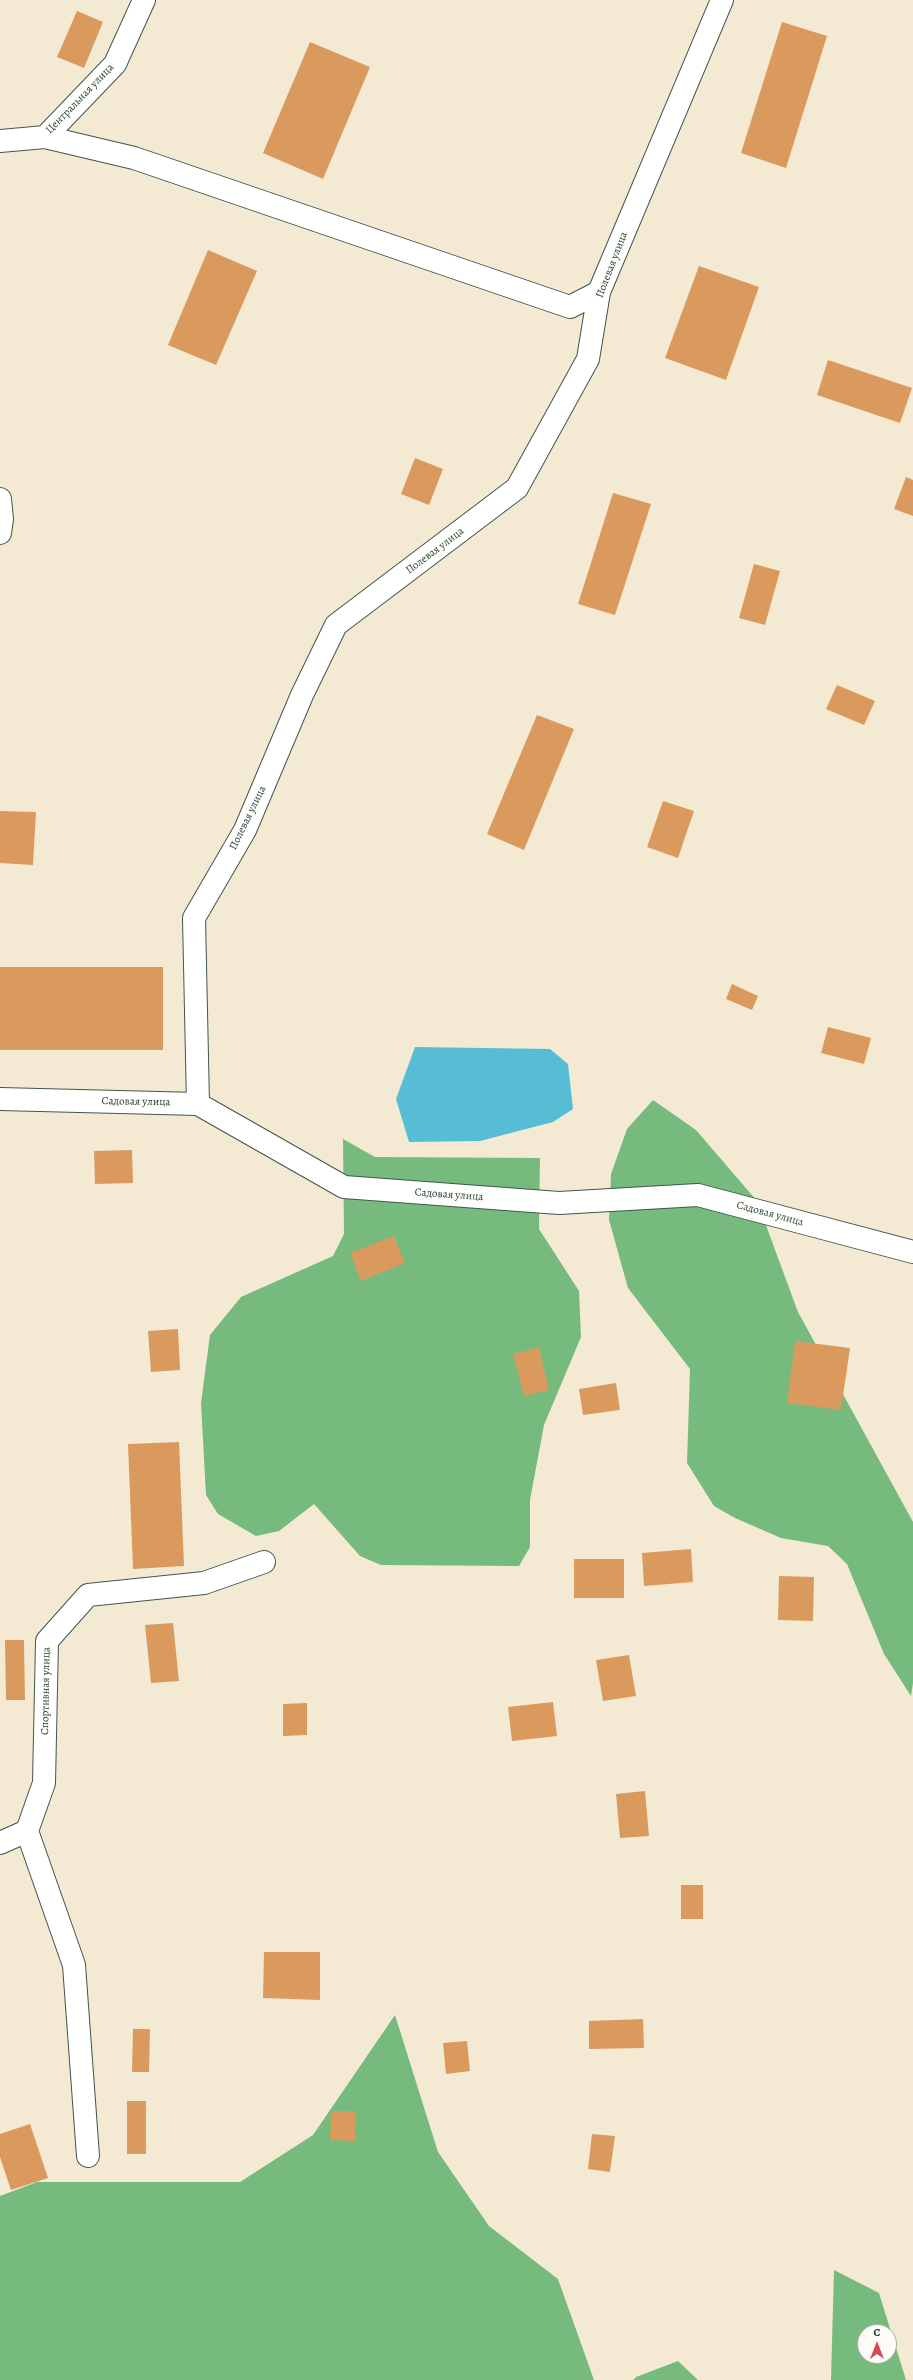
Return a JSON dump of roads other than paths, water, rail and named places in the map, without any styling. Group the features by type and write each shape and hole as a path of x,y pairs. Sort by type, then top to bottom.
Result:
{"street":[{"name":"Центральная улица","path":"0,141 44,137 115,64 144,0"},
{"name":"Полевая улица","path":"198,1104 194,918 245,830 302,695 336,625 517,488 588,359 599,292 722,0"},
{"path":"44,137 134,158 570,307 599,292"},
{"path":"0,499 2,519 0,533"},
{"name":"Садовая улица","path":"0,1099 198,1104 344,1187 559,1203 698,1195 913,1252"},
{"name":"Спортивная улица","path":"27,1831 44,1783 47,1641 88,1595 204,1583 264,1562"},
{"path":"0,1844 27,1831 74,1965 88,2156"}],"water":[{"path":"415,1047 550,1049 568,1064 573,1109 553,1122 480,1141 409,1142 396,1099"}]}
